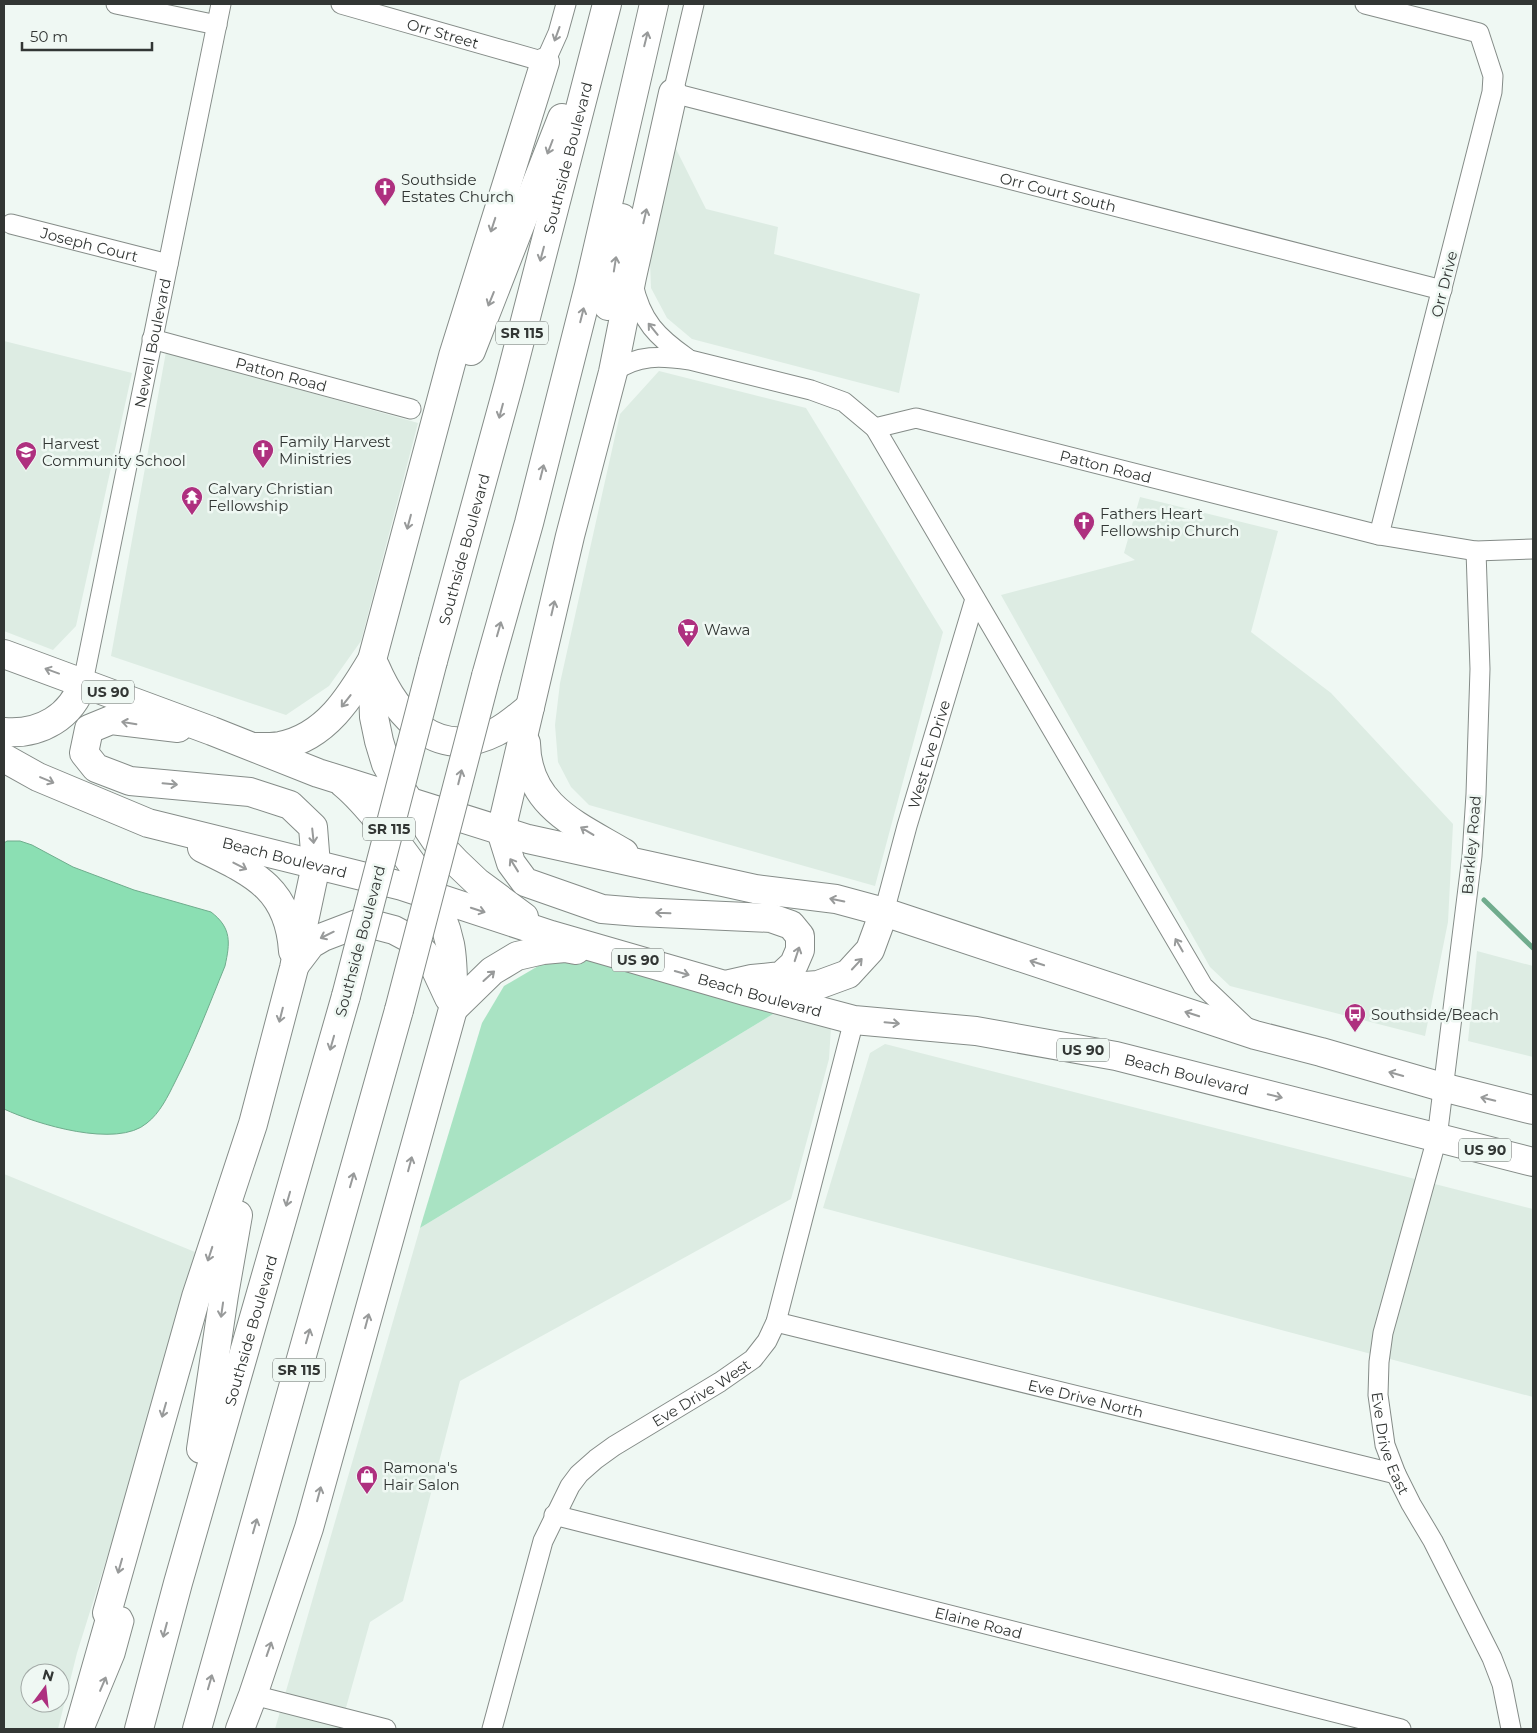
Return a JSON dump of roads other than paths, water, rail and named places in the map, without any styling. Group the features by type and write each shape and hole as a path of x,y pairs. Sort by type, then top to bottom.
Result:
{"highway":[{"path":"421,475 606,4"},
{"name":"Southside Boulevard","path":"139,1729 178,1583 346,996 433,661 506,392 606,4"},
{"path":"570,536 621,224 637,75 654,4"},
{"path":"254,747 279,746 301,740 319,728 336,714 348,699 372,660 465,312 545,62"},
{"name":"SR 115","path":"197,1729 399,1010 589,286 637,75"},
{"path":"673,93 613,372 570,536 501,830 510,863 525,882 556,894 602,909 771,918 791,925 800,936 800,950 794,964 781,976 752,979 735,988"},
{"name":"US 90","path":"4,654 83,682 340,781 528,839 755,889 836,899 884,912 1254,1035 1321,1052 1442,1088 1533,1110"},
{"path":"372,660 382,684 407,719 421,730 439,738 458,742 478,739 496,732 530,706"},
{"path":"372,660 374,717 379,741 386,764 409,803 436,841 470,875 520,915 551,935"},
{"path":"4,732 28,731 52,722 75,701 83,682"},
{"path":"530,706 526,760 531,777 542,794 560,814 644,866"},
{"path":"107,1613 196,1297 253,1124 294,968 316,865 313,827 290,805 250,792 130,781 96,768 84,753 89,729 111,720 157,727 212,731"},
{"name":"Beach Boulevard","path":"4,758 38,776 148,823 431,894 551,935 648,964 854,1020 976,1031 1116,1056 1533,1162"},
{"path":"240,1729 254,1695 309,1528 453,1009 453,967 450,944 437,906 409,858 364,803 340,781"},
{"path":"148,823 245,869 259,878 273,894 284,912 292,937 294,968"},
{"path":"735,988 818,985 848,974 870,950 884,912"},
{"path":"294,968 311,944 323,937 357,924 375,925 394,930 411,939 424,952 439,976 453,1009"},
{"path":"453,1009 492,971 517,956 543,950 564,948 648,964"},
{"path":"178,1583 253,1124"}],"street":[{"path":"116,4 217,25"},
{"name":"Newell Boulevard","path":"83,682 221,4"},
{"name":"Orr Street","path":"341,4 545,62"},
{"path":"545,62 558,33 566,4"},
{"path":"673,93 694,4"},
{"name":"Orr Drive","path":"1365,4 1479,33 1494,76 1492,92 1379,535"},
{"name":"Orr Court South","path":"673,93 1442,290"},
{"name":"Joseph Court","path":"11,224 168,264"},
{"path":"632,277 636,300 642,314 653,330 667,344 690,360"},
{"name":"Patton Road","path":"152,339 411,409"},
{"path":"613,372 624,364 639,359 670,357 690,360 811,390 844,402 875,428 1203,986 1254,1035"},
{"name":"Patton Road","path":"875,428 916,418 1379,535 1476,551 1533,549"},
{"name":"Barkley Road","path":"1437,1138 1472,856 1480,669 1476,551"},
{"name":"West Eve Drive","path":"884,912 907,826 975,598"},
{"name":"Eve Drive West","path":"492,1729 543,1541 554,1515 570,1486 579,1474 596,1459 666,1413 720,1382 753,1359 767,1341 776,1322 854,1020"},
{"name":"Eve Drive East","path":"1437,1138 1383,1333 1379,1362 1378,1395 1381,1421 1385,1445 1396,1474 1433,1541 1492,1658 1502,1684 1511,1729"},
{"name":"Eve Drive North","path":"776,1322 1396,1474"},
{"name":"Elaine Road","path":"554,1515 1401,1729"},
{"path":"74,1729 107,1613 122,1617 124,1621 115,1654 84,1729"},
{"path":"254,1695 386,1729"}],"waterway":[{"path":"1484,900 1533,948"}],"place":[{"name":"Southside Estates Church","path":"385,207"},
{"name":"Family Harvest Ministries","path":"263,469"},
{"name":"Harvest Community School","path":"26,471"},
{"name":"Calvary Christian Fellowship","path":"192,516"},
{"name":"Fathers Heart Fellowship Church","path":"1084,541"},
{"name":"Wawa","path":"688,648"},
{"name":"Southside/Beach","path":"1355,1033"},
{"name":"Ramona's Hair Salon","path":"367,1495"}]}
